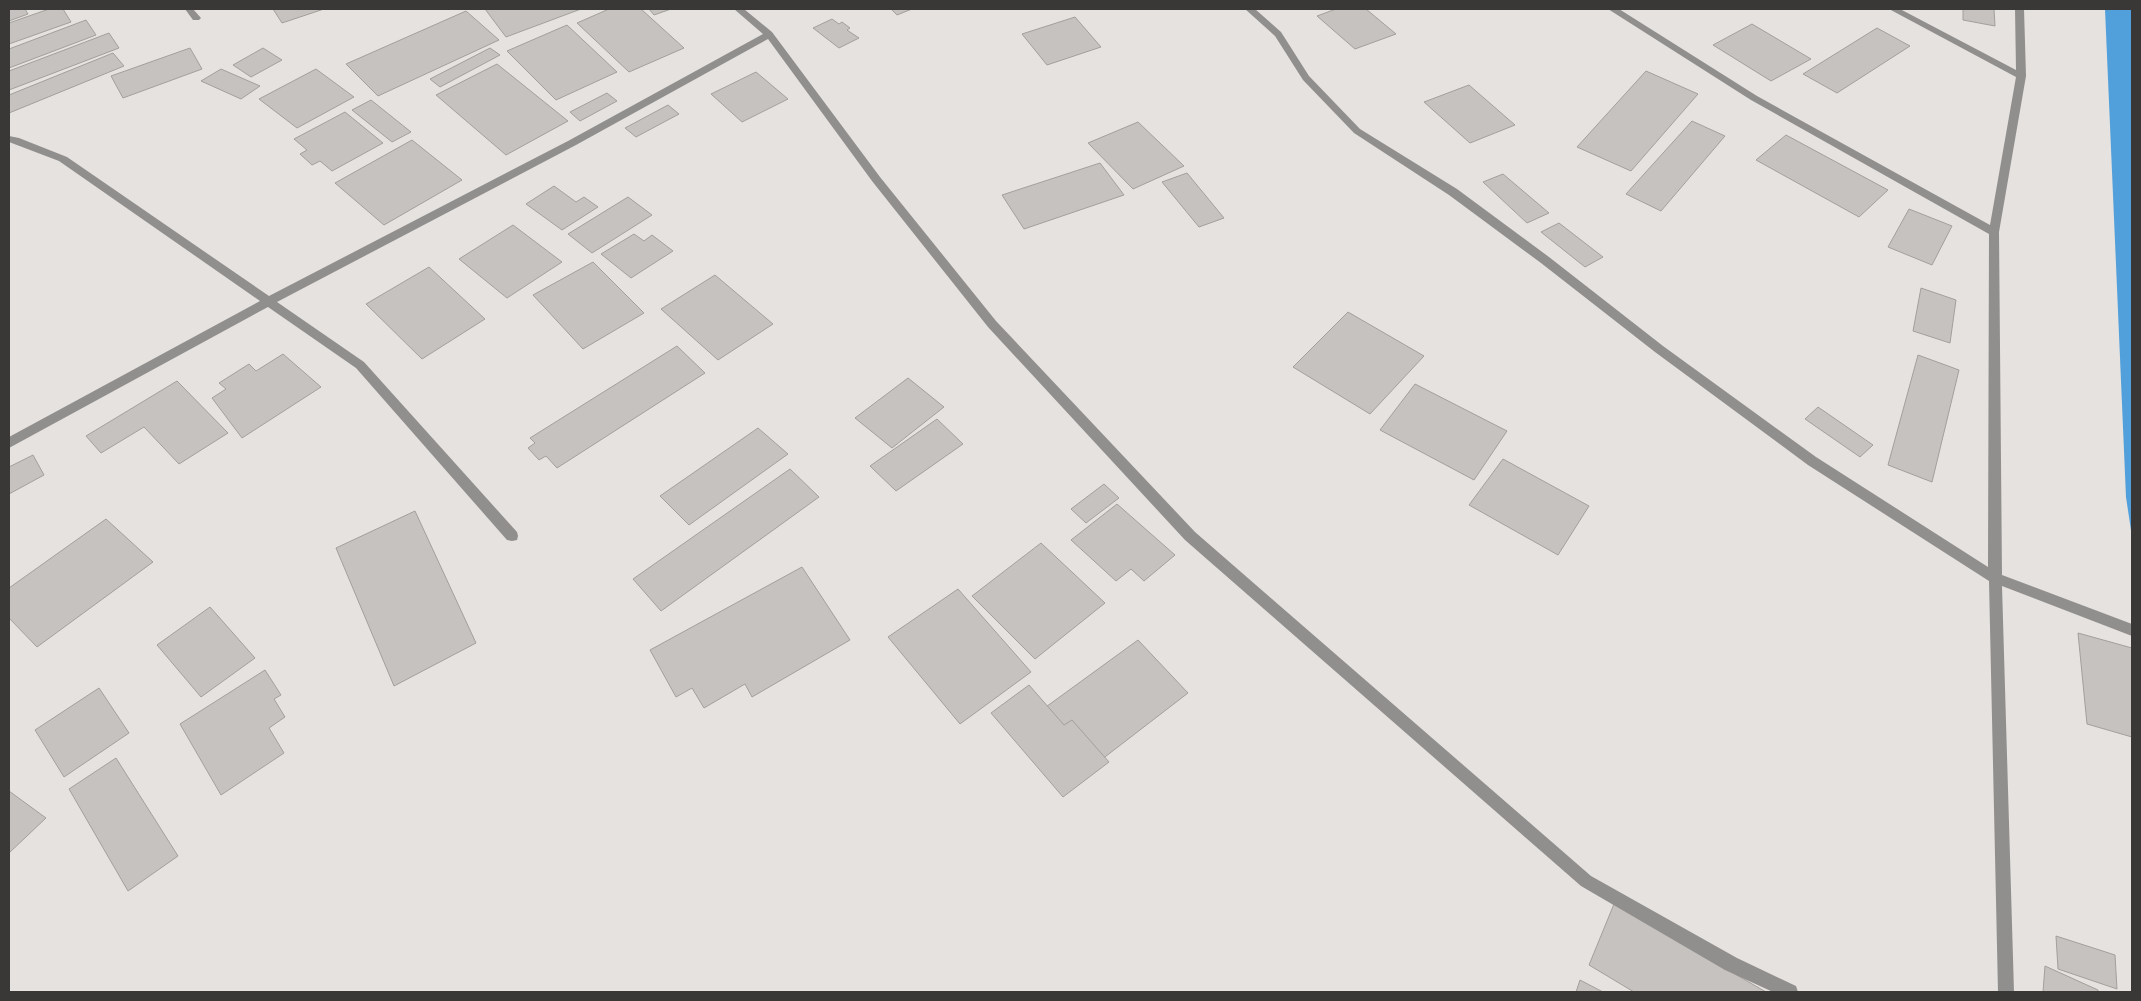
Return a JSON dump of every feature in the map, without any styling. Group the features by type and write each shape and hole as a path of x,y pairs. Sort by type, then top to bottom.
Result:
{"street":[{"path":"189,9 196,18"},
{"path":"739,9 769,34 876,179 992,324 1190,536 1586,881 1731,964 1790,992"},
{"path":"1250,9 1278,34 1306,78 1357,131 1454,192 1659,349 1812,461 1996,578 2132,630"},
{"path":"1612,9 1754,98 1994,232"},
{"path":"1894,9 2021,76"},
{"path":"2006,992 1996,578 1994,232 2021,76 2020,9"},
{"path":"9,443 269,301 572,143 769,34"},
{"path":"9,139 63,159 360,364 512,536"}],"water":[{"path":"2105,9 2132,9 2132,537 2126,497"}],"building":[{"path":"9,9 25,9 28,14 9,21"},
{"path":"49,9 63,9 71,22 9,44 9,23"},
{"path":"273,9 324,9 282,23"},
{"path":"485,9 581,9 506,37"},
{"path":"609,9 641,9 684,48 629,72 577,23"},
{"path":"649,9 671,9 654,15"},
{"path":"891,9 912,9 897,15"},
{"path":"1336,9 1366,9 1396,34 1355,49 1317,16"},
{"path":"1963,9 1994,9 1995,26 1963,20"},
{"path":"466,11 499,40 378,96 346,64"},
{"path":"1075,17 1101,47 1047,65 1022,34"},
{"path":"832,19 839,24 842,22 850,28 847,30 859,38 839,48 813,28"},
{"path":"86,20 96,35 9,68 9,49"},
{"path":"1752,24 1811,59 1771,81 1713,45"},
{"path":"567,25 617,72 556,100 507,51"},
{"path":"1877,28 1910,46 1837,93 1803,74"},
{"path":"109,33 119,48 9,90 9,71"},
{"path":"190,48 202,69 123,98 111,76"},
{"path":"263,48 282,60 251,77 233,65"},
{"path":"490,48 500,55 440,87 430,79"},
{"path":"113,53 124,66 9,113 9,95"},
{"path":"497,64 568,121 506,155 436,95"},
{"path":"221,69 260,86 241,99 201,81"},
{"path":"316,69 354,97 297,128 259,99"},
{"path":"1646,71 1698,94 1631,171 1577,147"},
{"path":"756,72 788,99 742,122 711,94"},
{"path":"1469,85 1515,125 1470,143 1424,102"},
{"path":"607,93 617,101 580,121 570,112"},
{"path":"371,100 411,132 392,142 352,110"},
{"path":"668,105 679,114 636,137 625,128"},
{"path":"345,112 383,143 332,171 320,161 312,165 300,154 307,150 294,139"},
{"path":"1692,121 1725,136 1661,211 1626,194"},
{"path":"1138,122 1184,166 1133,189 1088,143"},
{"path":"1786,135 1888,190 1859,217 1756,160"},
{"path":"412,140 462,180 384,225 335,183"},
{"path":"1100,163 1124,195 1024,229 1002,195"},
{"path":"1187,173 1224,218 1199,227 1162,182"},
{"path":"1503,174 1549,213 1527,223 1483,182"},
{"path":"554,186 576,202 584,197 598,207 562,230 526,204"},
{"path":"628,197 652,215 592,253 568,234"},
{"path":"1909,209 1952,226 1932,265 1888,247"},
{"path":"1559,223 1603,257 1585,267 1541,232"},
{"path":"513,225 562,262 507,298 459,259"},
{"path":"634,234 644,241 652,235 673,251 631,278 601,254"},
{"path":"593,262 644,313 583,349 533,295"},
{"path":"429,267 485,319 422,359 366,304"},
{"path":"715,275 773,324 718,360 661,309"},
{"path":"1921,288 1956,300 1950,343 1913,331"},
{"path":"1348,312 1424,356 1370,414 1293,367"},
{"path":"677,346 705,373 557,468 546,456 539,460 528,448 535,443 530,438"},
{"path":"283,354 321,387 242,438 212,398 226,389 219,383 249,364 256,371"},
{"path":"1918,355 1959,370 1932,482 1888,465"},
{"path":"908,378 944,407 892,448 855,418"},
{"path":"177,381 228,433 179,464 144,427 101,453 86,436"},
{"path":"1415,384 1507,431 1474,480 1380,430"},
{"path":"1818,407 1873,445 1860,457 1805,419"},
{"path":"937,419 963,444 896,491 870,466"},
{"path":"758,428 788,454 689,525 660,496"},
{"path":"33,455 44,475 9,494 9,467"},
{"path":"1503,459 1589,506 1558,555 1469,505"},
{"path":"790,469 819,497 661,611 633,579"},
{"path":"1104,484 1119,498 1086,523 1071,509"},
{"path":"1117,504 1175,555 1144,581 1131,569 1116,581 1071,540"},
{"path":"415,511 476,643 394,686 336,548"},
{"path":"106,519 153,562 37,647 9,618 9,588"},
{"path":"1041,543 1105,603 1035,659 972,596"},
{"path":"802,567 850,640 752,697 745,684 704,708 692,688 676,697 650,650"},
{"path":"958,589 1031,672 960,724 888,637"},
{"path":"210,607 255,658 201,697 157,645"},
{"path":"2078,633 2132,648 2132,737 2087,724"},
{"path":"1138,640 1188,693 1088,770 1039,712"},
{"path":"265,670 281,695 274,699 285,717 269,728 284,753 221,795 180,724"},
{"path":"1029,685 1064,725 1072,720 1109,762 1063,797 991,713"},
{"path":"99,688 129,733 64,777 35,730"},
{"path":"116,758 178,856 128,891 69,789"},
{"path":"9,791 46,818 9,853"},
{"path":"1614,904 1766,992 1634,992 1589,965"},
{"path":"2056,936 2115,955 2117,989 2058,969"},
{"path":"2045,966 2098,990 2098,992 2043,992"},
{"path":"1580,980 1603,992 1576,992"}]}
